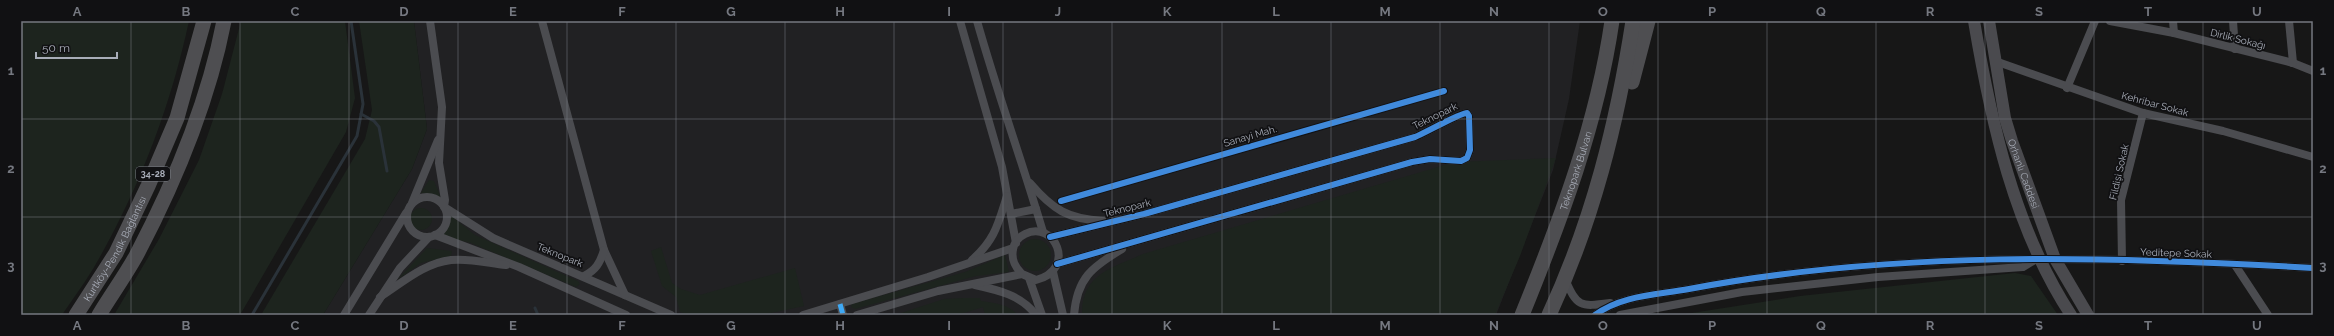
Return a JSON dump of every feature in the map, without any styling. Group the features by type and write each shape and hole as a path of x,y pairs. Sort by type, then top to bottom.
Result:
{"highway":[{"name":"Kurtköy-Pendik Bağlantısı","path":"76,315 116,253 148,186 177,118 204,21"},
{"name":"Kurtköy-Pendik Bağlantısı","path":"99,315 136,257 171,183 198,119 219,48 224,21"},
{"name":"Teknopark Bulvarı","path":"1522,315 1559,221 1584,149 1601,82 1612,21"},
{"path":"1549,315 1590,212 1612,137 1633,21"},
{"path":"1612,137 1625,106 1648,21"}],"street":[{"path":"369,315 409,257 445,226 447,220 439,163 442,107 430,21"},
{"path":"542,21 604,250 625,295"},
{"path":"803,315 967,264 1014,246 1018,238 1034,230 1043,232 1050,237 1056,246 1057,264 1053,272 1049,276 1036,280 1026,276 1015,267 1014,246 1011,214 1008,194 960,21"},
{"name":"Teknopark","path":"977,21 998,93 1028,181 1043,232"},
{"name":"Orhanlı Caddesi","path":"1974,21 1988,101 1996,135 2039,258 2048,279 2071,315"},
{"name":"Orhanlı Caddesi","path":"1989,21 1995,61 2012,141 2055,259 2088,315"},
{"path":"2067,88 2095,21"},
{"name":"Dirlik Sokağı","path":"2110,21 2174,33 2293,63 2313,71"},
{"path":"2173,21 2174,33"},
{"path":"2233,21 2235,49"},
{"path":"2289,21 2293,63"},
{"name":"Kehribar Sokak","path":"1995,61 2067,88 2143,113 2223,131 2313,157"},
{"name":"Teknopark","path":"1050,237 1114,221 1415,137 1444,124 1462,112 1467,113 1469,116 1470,150 1466,158 1461,162 1430,159 1412,162 1057,264"},
{"name":"Fildişi Sokak","path":"2122,261 2121,200 2143,113"},
{"path":"440,136 410,207 407,217 411,229 422,236 432,236 519,267 626,315"},
{"name":"Teknopark","path":"1028,181 1046,202 1064,214 1086,220 1114,221"},
{"path":"967,264 986,248 993,237 1008,194"},
{"name":"Teknopark","path":"410,207 422,198 428,197 435,199 444,207 493,238 584,276 671,315"},
{"path":"344,315 410,207"},
{"path":"1011,214 1036,209"},
{"name":"Teknopark","path":"1074,315 1077,294 1084,278 1100,264 1130,244"},
{"path":"584,276 594,271 600,263 604,250"},
{"path":"1620,315 1742,292 1878,277 2023,267 2039,258"},
{"name":"Yeditepe Sokak","path":"1623,301 1737,280 1878,265 2039,258 2313,268"},
{"path":"380,297 416,273 440,262 465,260 519,267"},
{"path":"1878,265 1878,277"},
{"path":"2235,265 2268,315"},
{"path":"1053,272 1063,315"},
{"path":"857,315 938,290 1026,276"},
{"path":"1026,276 1042,315"},
{"path":"1565,278 1574,299 1579,303 1594,305 1623,301"},
{"path":"1737,280 1742,292"},
{"path":"972,284 1009,294 1027,305 1036,315"},
{"path":"1595,315 1608,306 1623,301"},
{"path":"840,304 842,315"}],"shaded area":[{"path":"21,21 189,21 173,84 140,175 113,234 85,282 62,315 21,315"},
{"path":"241,21 345,21 355,98 346,132 240,315 114,315 159,239 199,160 222,94"},
{"path":"359,21 414,21 427,129 412,169 323,315 261,315 365,139 372,110"},
{"path":"414,21 1580,21 1569,99 1553,170 1496,315 323,315 412,169 427,129"},
{"path":"1556,158 1520,256 1495,315 1082,315 1083,301 1087,290 1100,274 1143,254 1455,162"},
{"path":"429,180 434,181 442,200 431,194 421,193"},
{"path":"421,208 429,211 432,219 429,227 421,230 413,227 410,219 413,211"},
{"path":"450,215 475,235 578,281 580,284 576,287 471,243 441,236"},
{"path":"1032,239 1038,239 1048,246 1051,255 1050,261 1044,268 1038,271 1032,271 1022,264 1019,258 1019,252 1026,242"},
{"path":"661,247 672,283 681,289 700,295 795,268 804,306 762,315 689,315 680,312 676,297 662,286 651,251"},
{"path":"427,248 452,251 451,256 421,263 397,280"},
{"path":"1005,255 1009,272 976,276 855,309 851,307 852,304 965,272"},
{"path":"2015,273 2031,276 2058,315 1679,315 1800,296"},
{"path":"980,298 981,301 1006,306 1018,315 985,315 983,307 958,315 895,315 944,299"}],"waterway":[{"path":"252,315 357,136 363,104 351,21"},
{"path":"361,114 374,121 379,127 387,171"},
{"path":"535,308 538,315"}],"marked path":[{"path":"840,304 843,315"}],"cycle path":[{"name":"Sanayi Mah.","path":"1061,201 1444,91"},
{"path":"1050,237 1144,214 1415,137 1451,119 1467,113 1469,116 1470,150 1467,158 1461,161 1430,159 1412,162 1057,264"},
{"path":"1595,315 1605,308 1617,303 1640,297 1766,276 1922,262 2000,259 2078,259 2313,268"}]}
